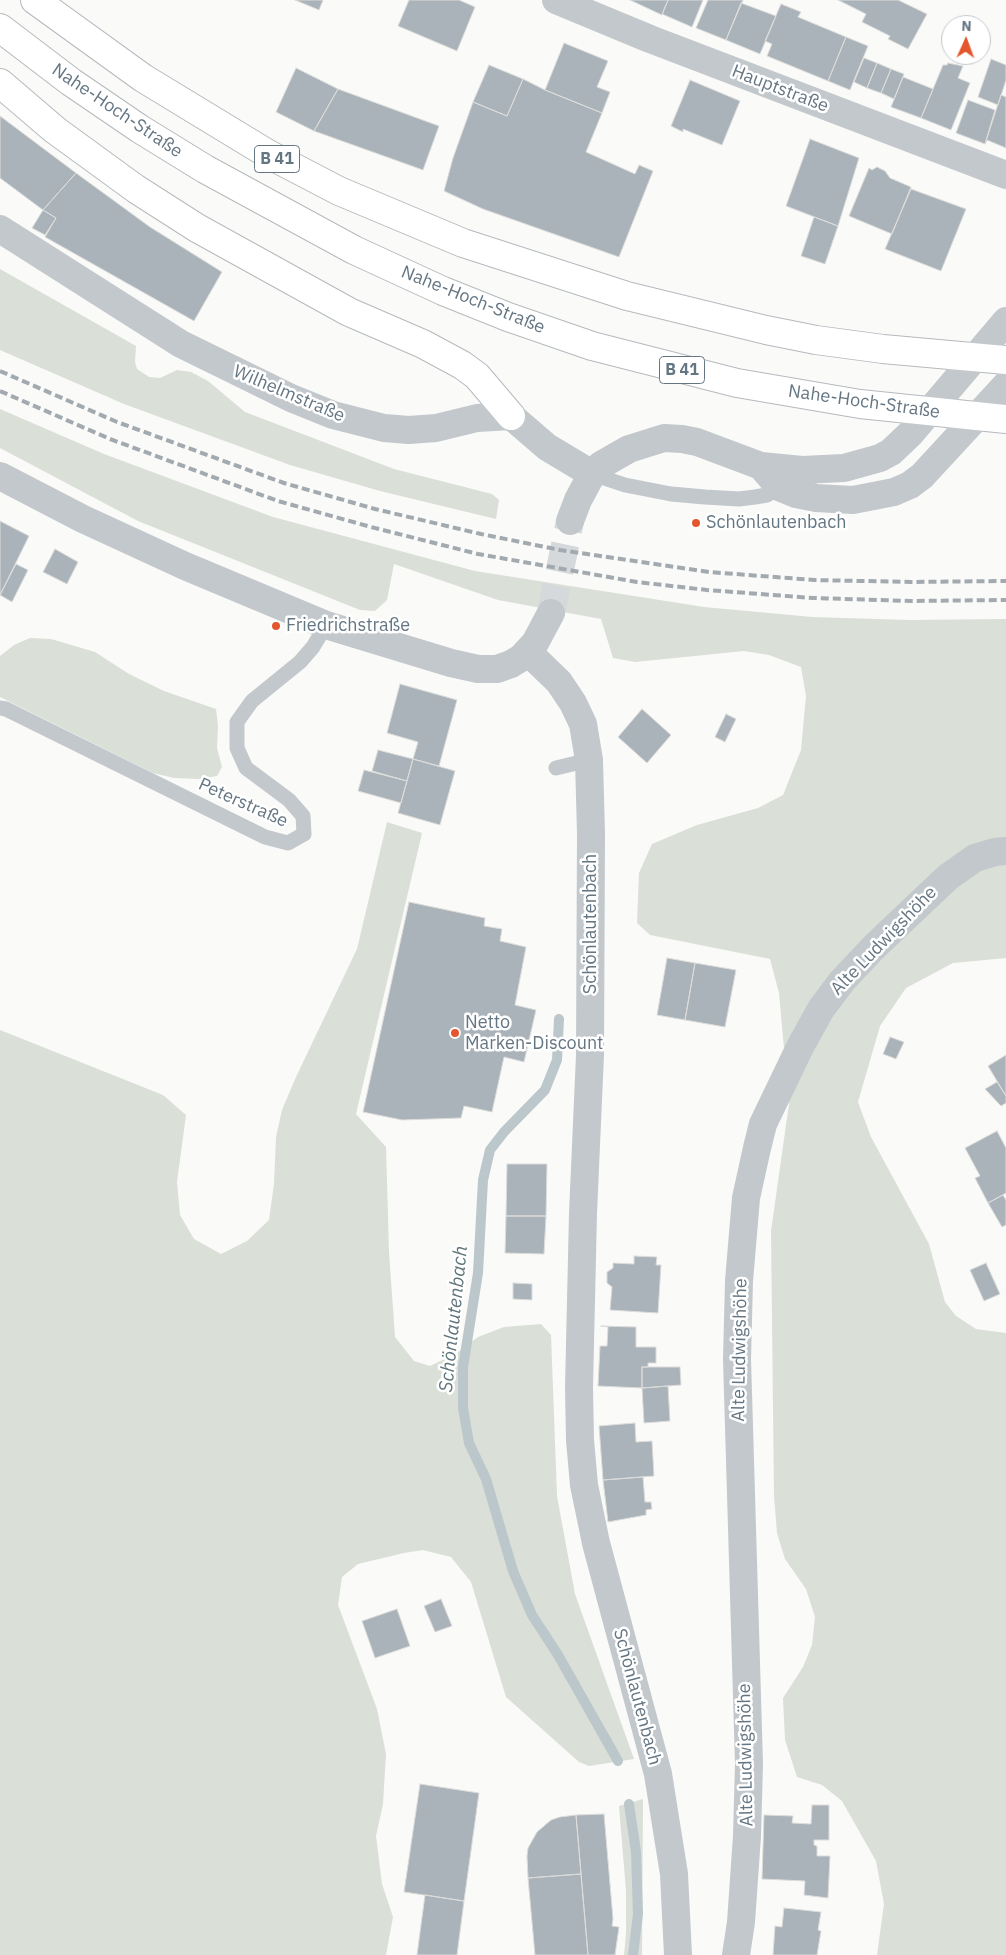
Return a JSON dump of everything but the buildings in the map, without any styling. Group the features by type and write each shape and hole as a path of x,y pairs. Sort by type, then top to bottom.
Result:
{"main road":[{"name":"B 41","path":"35,0 143,78 268,154 339,191 463,243 627,296 766,330 816,340 873,348 1006,360"},
{"name":"Nahe-Hoch-Straße","path":"0,28 78,87 140,129 205,169 354,250 444,291 508,317 592,346 737,383 860,404 1006,419"},
{"path":"0,83 55,130 136,189 197,228 349,312 423,344 462,365 476,376 511,416"}],"street":[{"name":"Hauptstraße","path":"556,0 650,39 1006,175"},
{"name":"Wilhelmstraße","path":"0,229 181,344 291,398 333,415 384,428 409,430 436,428 477,418 511,416"},
{"path":"570,521 578,500 592,474 601,465 622,452 646,442 664,438 697,442 761,466 824,470 864,464 880,458 891,452 911,433 1006,321"},
{"path":"761,466 779,487 796,494 836,500 853,500 894,492 922,476 1006,385"},
{"path":"511,416 547,447 592,474"},
{"path":"0,476 83,519 177,562 326,625 406,650 478,669 497,668 511,664 528,652 544,630 551,613"},
{"name":"Schönlautenbach","path":"528,652 559,682 573,703 583,724 589,760 591,834 590,1045 582,1242 579,1388 580,1440 584,1485 596,1543 658,1774 674,1874 678,1955"},
{"name":"Alte Ludwigshöhe","path":"736,1955 741,1922 747,1836 749,1764 737,1359 739,1281 746,1198 764,1124 800,1047 821,1009 842,980 948,877 975,858 995,852 1006,852"}],"lane":[{"path":"592,474 625,484 671,494 705,497 739,499 755,497 768,495 779,487"},
{"name":"Peterstraße","path":"0,708 266,837 288,843 304,834 303,816 289,800 246,768 237,748 237,722 252,701 300,662 313,647 326,625"},
{"path":"556,768 589,760"}],"shaded area":[{"path":"0,269 136,346 135,362 137,369 149,377 160,378 177,370 191,372 208,381 245,412 394,469 492,494 499,500 496,519 380,491 290,465 124,404 0,350"},
{"path":"0,409 104,454 273,517 475,571 704,607 812,617 910,620 1006,619 1006,958 953,963 906,988 880,1026 858,1102 871,1137 929,1244 945,1302 956,1316 976,1329 1006,1333 1006,1955 877,1955 884,1904 876,1861 842,1801 822,1785 797,1777 785,1740 783,1698 803,1667 812,1645 815,1617 806,1589 785,1559 777,1533 774,1496 771,1231 789,1104 779,993 770,959 650,935 637,923 639,873 652,844 697,825 758,808 783,795 801,750 806,696 801,667 769,655 744,651 635,662 613,658 601,619 498,600 394,564 387,600 375,611 360,610 138,521 0,448"},
{"path":"30,638 51,639 95,652 129,674 164,691 216,709 218,726 217,748 222,767 217,776 199,779 174,778 153,773 0,697 0,656 14,645"},
{"path":"387,822 422,833 356,1114 386,1147 389,1252 395,1337 414,1361 430,1366 455,1354 478,1337 504,1327 541,1324 551,1335 557,1496 575,1594 634,1759 589,1766 579,1762 506,1697 471,1582 451,1557 423,1550 358,1564 342,1577 338,1605 377,1709 386,1754 383,1804 376,1836 382,1884 393,1917 386,1955 0,1955 0,1030 163,1095 186,1115 177,1182 180,1215 194,1239 221,1254 247,1241 269,1220 274,1184 276,1137 282,1110 357,949"},
{"path":"643,1799 642,1955 624,1955 626,1891 619,1806"}],"waterway":[{"name":"Schönlautenbach","path":"559,1019 557,1060 545,1090 504,1132 490,1150 483,1180 478,1273 463,1367 463,1408 469,1443 486,1479 513,1571 532,1615 558,1655 618,1761"},
{"name":"Schönlautenbach","path":"629,1804 636,1852 638,1914 633,1955"}],"tunnel":[{"path":"551,613 570,521"}],"railway":[{"path":"0,371 117,422 284,483 375,509 481,534 560,550 709,572 814,580 1006,581"},
{"path":"0,391 110,439 278,501 478,554 637,582 707,590 813,598 911,601 1006,600"}],"place":[{"name":"Schönlautenbach","path":"696,523"},
{"name":"Friedrichstraße","path":"276,626"},
{"name":"Netto Marken-Discount","path":"455,1033"}]}
